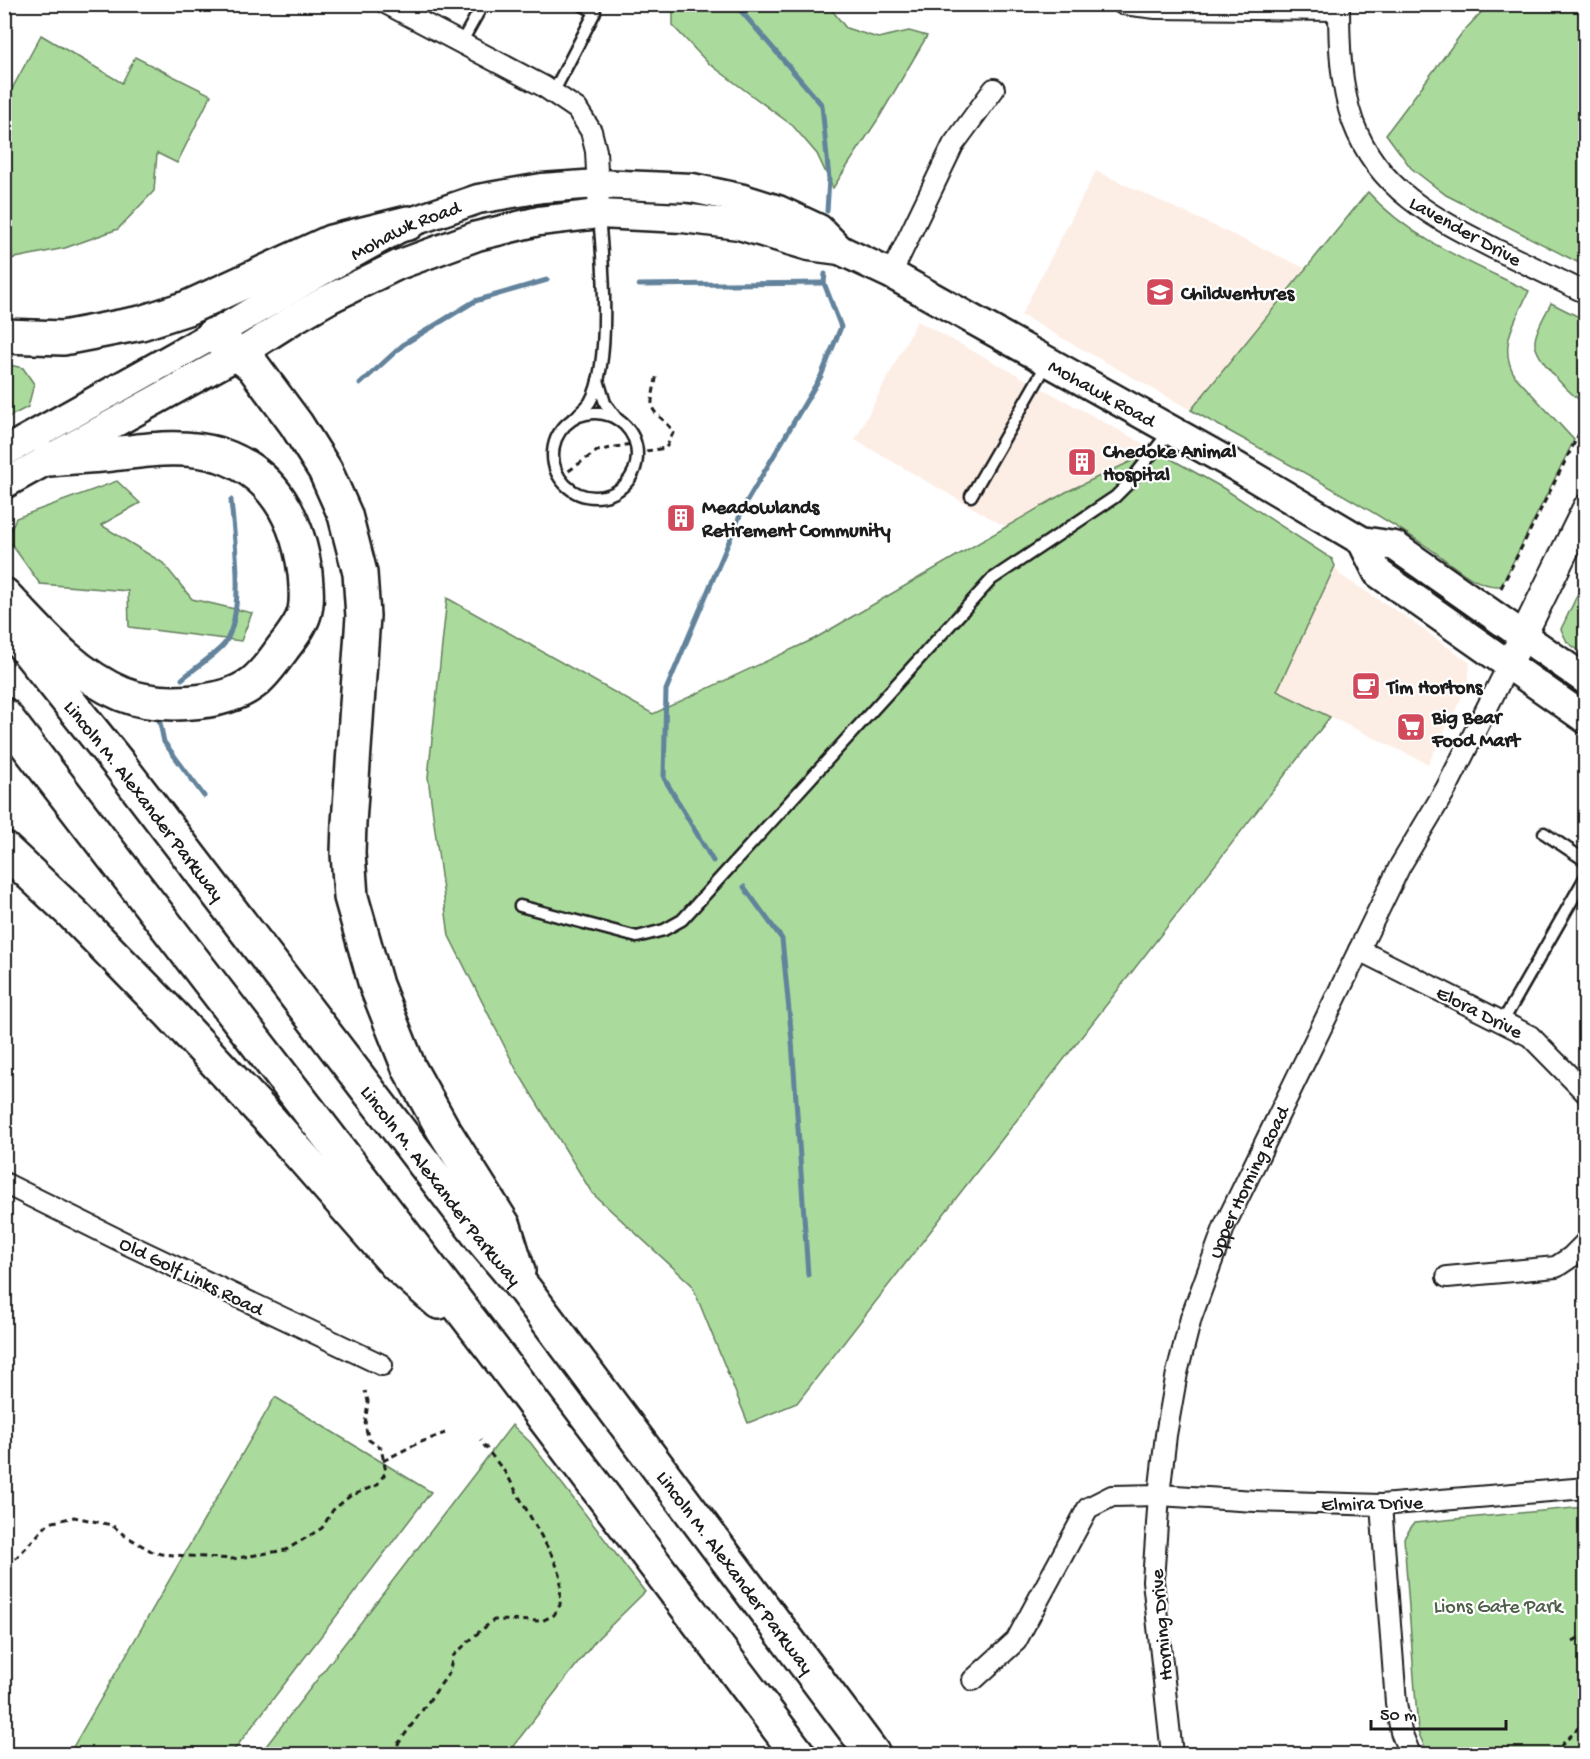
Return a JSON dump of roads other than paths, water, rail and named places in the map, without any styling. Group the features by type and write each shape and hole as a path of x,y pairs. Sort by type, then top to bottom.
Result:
{"highway":[{"path":"4,336 63,338 141,323 187,308 331,243 408,223"},
{"path":"213,335 253,366 296,424 325,470 345,515 360,573 363,616 349,822 348,853 351,897 376,985 409,1068 443,1129 504,1226 525,1290"},
{"path":"4,595 48,642 90,677 123,694 154,701 189,702 225,697 253,683 288,642 304,614 306,584 302,556 293,523 276,493 254,473 221,456 186,449 142,449 49,459"},
{"name":"Lincoln M. Alexander Parkway","path":"4,621 118,763 475,1230 525,1290 873,1755"},
{"path":"4,715 493,1350 798,1755"},
{"path":"4,849 72,913 170,1013 268,1118 397,1265 493,1350"}],"main road":[{"name":"Mohawk Road","path":"4,452 408,223 478,199 542,188 598,184 692,188 743,199 778,210 819,229 840,250"},
{"name":"Mohawk Road","path":"4,484 239,354 294,318 398,265 477,236 539,221 599,214 721,222 758,229 809,246 840,250 891,274 1171,430 1362,542 1395,546 1586,680"},
{"path":"1362,542 1378,573 1586,719"}],"street":[{"path":"387,4 553,93 577,109 591,131 596,151 599,214"},
{"path":"1123,4 1156,9 1339,7"},
{"name":"Lavender Drive","path":"1339,7 1342,78 1350,111 1361,139 1385,176 1400,192 1426,212 1586,293"},
{"path":"891,274 953,145 994,89"},
{"name":"Upper Horning Road","path":"1159,1496 1177,1372 1184,1342 1203,1282 1225,1225 1400,866 1446,789 1586,508"},
{"name":"Elora Drive","path":"1359,950 1530,1036 1586,1094"},
{"name":"Old Golf Links Road","path":"4,1183 382,1365"},
{"path":"1447,1277 1556,1267 1586,1242"},
{"name":"Elmira Drive","path":"1159,1496 1380,1505 1586,1488"},
{"path":"973,1680 1016,1641 1088,1508 1112,1496 1159,1496"},
{"name":"Horning Drive","path":"1159,1496 1153,1581 1172,1755"},
{"path":"1380,1505 1396,1703 1401,1732 1410,1755"}],"lane":[{"path":"461,43 483,4"},
{"path":"553,93 595,12 581,4"},
{"path":"598,380 605,403 631,433 635,443 637,462 632,476 622,487 610,494 595,497 575,492 560,477 553,456 556,440 564,427 590,402 602,360 604,269 599,214"},
{"path":"971,496 1048,361"},
{"path":"575,418 589,413 603,414 617,419"},
{"path":"520,906 637,937 664,930 682,920 992,579 1115,497 1171,430"},
{"path":"1545,833 1586,861"},
{"path":"1503,1021 1586,876"}],"waterway":[{"path":"735,4 822,105 829,179 827,211"},
{"path":"713,861 664,778 666,690 744,506 821,376 841,327 824,283 825,274"},
{"path":"360,384 404,344 475,301 547,280"},
{"path":"639,285 824,283"},
{"path":"182,679 222,647 231,629 237,593 231,500"},
{"path":"159,718 164,742 204,796"},
{"path":"744,887 782,939 792,1041 808,1275"}],"place":[{"name":"Childventures","path":"1160,292"},
{"name":"Chedoke Animal Hospital","path":"1082,462"},
{"name":"Meadowlands Retirement Community","path":"681,518"},
{"name":"Tim Hortons","path":"1366,686"},
{"name":"Big Bear Food Mart","path":"1411,727"}],"park label":[{"name":"Lions Gate Park","path":"1498,1605"}]}
